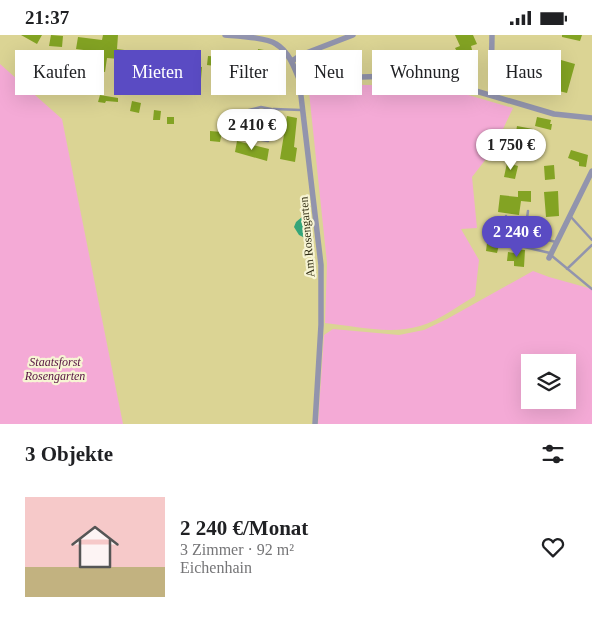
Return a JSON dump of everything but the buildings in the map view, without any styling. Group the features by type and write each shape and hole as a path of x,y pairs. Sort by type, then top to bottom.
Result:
{"street":[{"path":"225,35 251,37 275,43 292,61 302,55 353,35"},
{"path":"492,35 492,50"},
{"name":"Am Rosengarten","path":"292,61 296,71"},
{"path":"362,77 392,76 459,86 488,94"},
{"name":"Am Rosengarten","path":"301,95 321,265 321,325 315,424"},
{"path":"491,95 554,114 592,117"},
{"path":"550,256 592,171"}],"lane":[{"path":"245,111 261,107 272,110 303,109"},
{"path":"268,141 260,139 258,133 261,115 272,110"},
{"path":"525,233 524,228 528,211"},
{"path":"506,216 506,228 557,242"},
{"path":"570,216 592,240"},
{"path":"503,242 550,256 592,289"},
{"path":"567,269 592,245"}],"green space":[{"name":"Staatsforst Rosengarten","path":"0,64 15,77 15,95 35,95 62,119 123,424 0,424"},
{"path":"362,85 372,85 372,95 468,95 513,108 493,150 472,177 477,228 461,229 479,260 475,296 435,320 409,329 385,330 325,323 327,263 309,95 362,95"},
{"path":"533,271 592,289 592,424 318,424 324,335 333,329 399,335 424,330"}],"shaded area":[{"path":"302,217 308,218 311,223 311,235 305,238 299,235 294,227 296,222"}]}
